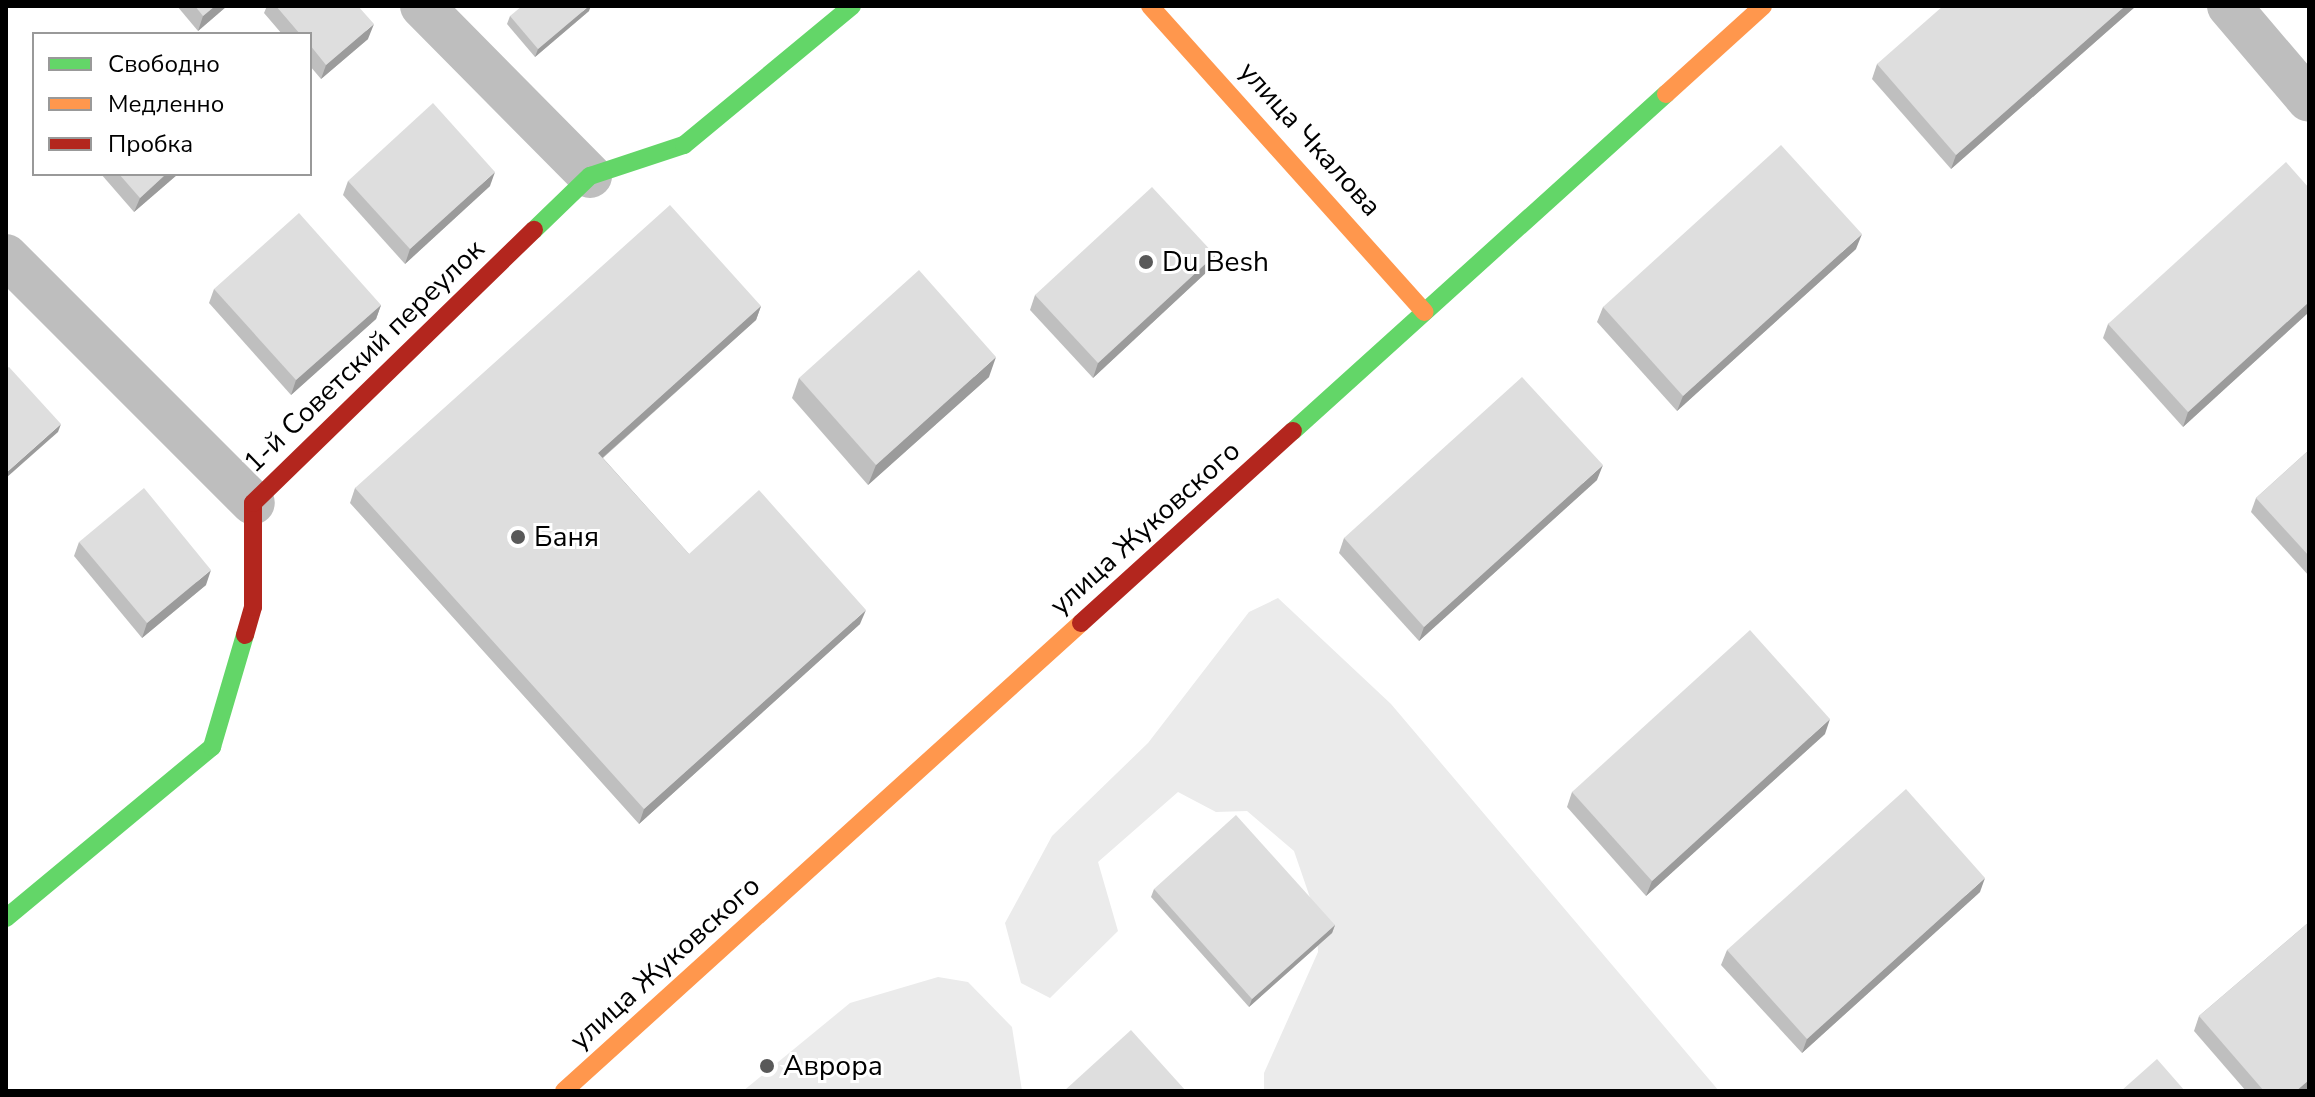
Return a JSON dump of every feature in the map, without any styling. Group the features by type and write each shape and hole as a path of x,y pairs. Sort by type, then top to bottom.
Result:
{"street":[{"path":"422,6 590,176"},
{"name":"1-й Советский переулок","path":"6,918 212,747 253,607 253,503 590,176 684,145 852,6"},
{"name":"улица Чкалова","path":"1150,6 1425,312"},
{"name":"улица Жуковского","path":"564,1091 1763,6"},
{"path":"2229,6 2309,100"},
{"path":"6,256 253,503"}],"shaded area":[{"path":"1278,598 1391,704 1719,1091 1264,1091 1264,1073 1318,952 1316,915 1294,851 1247,811 1216,812 1178,792 1098,862 1118,931 1050,998 1021,983 1005,923 1052,836 1148,743 1249,612"},
{"path":"938,977 968,982 1012,1027 1022,1091 743,1091 850,1003"}],"building":[{"path":"195,6 215,6 203,16"},
{"path":"276,6 358,6 374,24 326,65 312,48 312,32 298,32"},
{"path":"522,6 589,6 538,49 510,16"},
{"path":"1943,6 2125,6 1956,155 1877,64"},
{"path":"433,103 495,172 410,249 348,181"},
{"path":"1781,145 1862,234 1683,396 1603,307"},
{"path":"2286,162 2309,188 2309,302 2188,412 2108,324"},
{"path":"121,176 164,176 140,198"},
{"path":"1152,187 1215,255 1098,363 1035,295"},
{"name":"Баня","path":"670,205 761,306 598,453 689,554 759,490 866,610 644,809 355,488"},
{"path":"299,213 381,305 296,380 214,289"},
{"path":"919,270 996,357 876,465 799,378"},
{"path":"9,367 61,424 6,473 6,369"},
{"path":"1522,377 1603,465 1424,627 1344,538"},
{"path":"2309,450 2309,556 2256,498"},
{"path":"144,488 211,570 147,623 79,542"},
{"path":"1750,630 1830,719 1652,881 1572,792"},
{"path":"1906,789 1985,878 1807,1039 1727,950"},
{"path":"1236,815 1335,925 1252,999 1154,889"},
{"path":"2309,922 2309,1080 2296,1091 2264,1091 2199,1016"},
{"path":"1131,1030 1186,1091 1064,1091"},
{"path":"2157,1059 2185,1091 2121,1091"}],"traffic: fast":[{"path":"534,230 590,176 684,145 852,6"},
{"path":"1293,431 1666,94"},
{"path":"6,918 212,747 245,635"}],"traffic: slow":[{"path":"1150,6 1425,312"},
{"path":"1666,94 1763,6"},
{"path":"564,1091 1081,623"}],"traffic: jam":[{"path":"245,635 253,607 253,503 534,230"},
{"path":"1081,623 1293,431"}],"place":[{"name":"Du Besh","path":"1146,262"},
{"name":"Баня","path":"518,537"},
{"name":"Аврора","path":"767,1066"}]}
